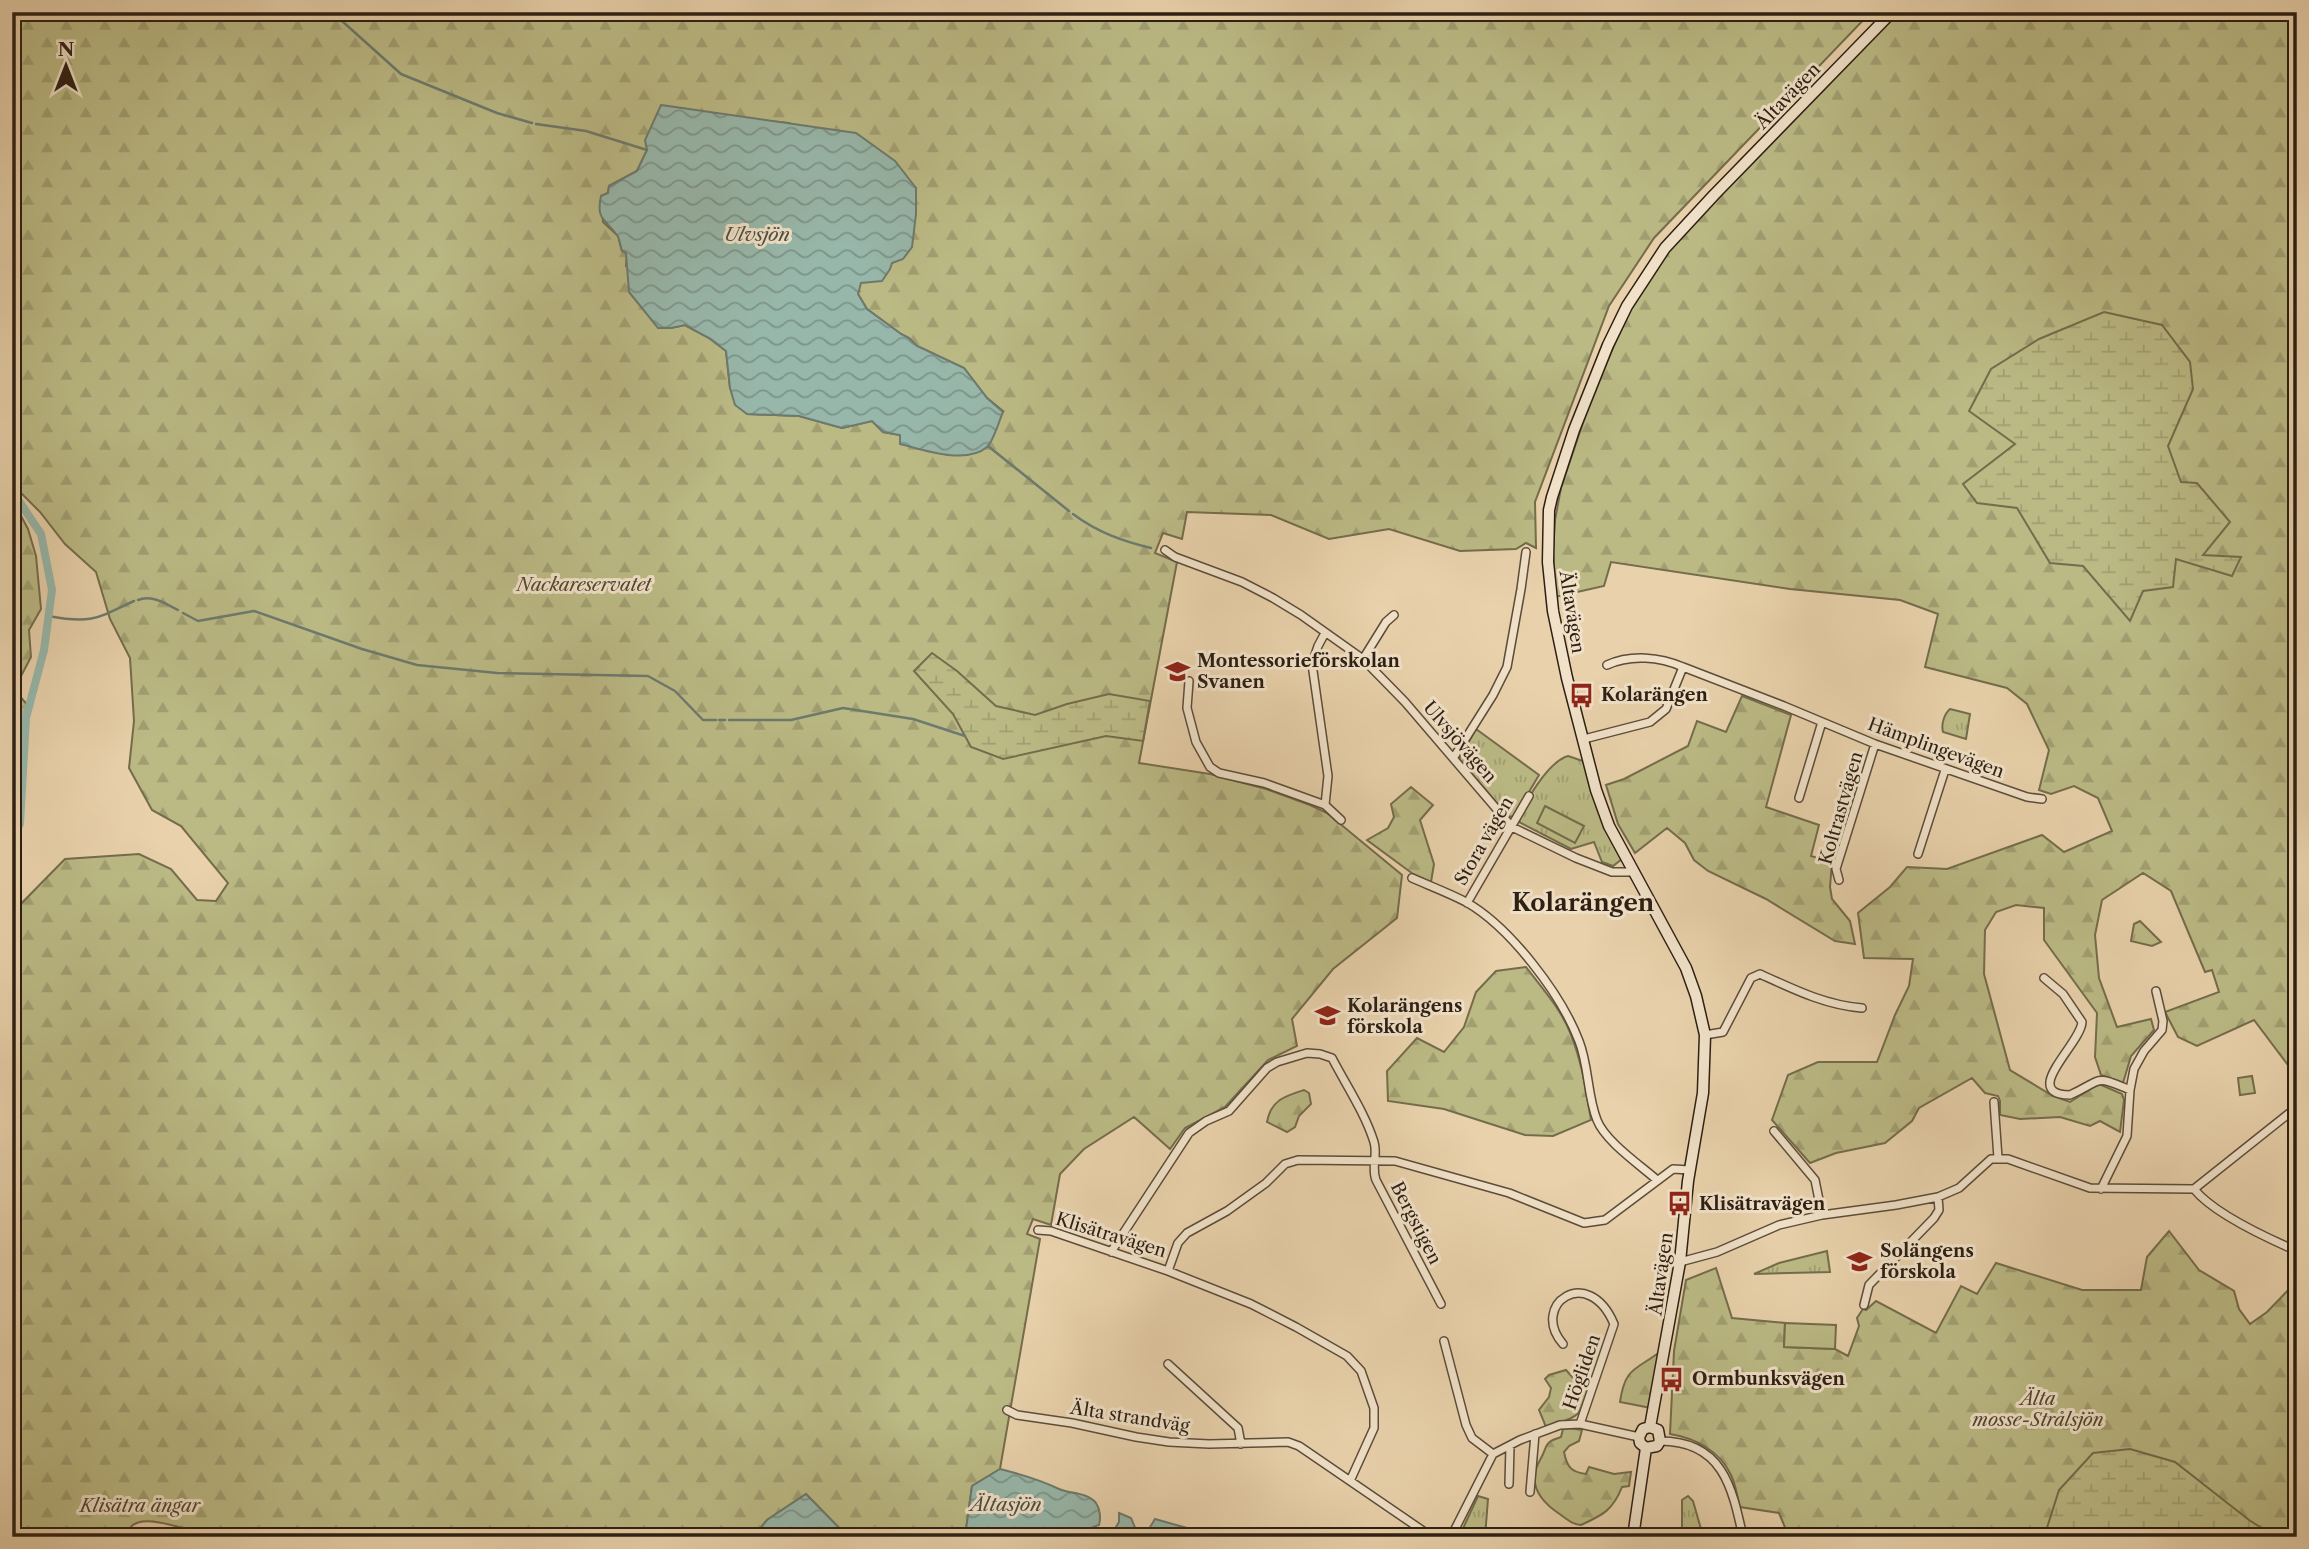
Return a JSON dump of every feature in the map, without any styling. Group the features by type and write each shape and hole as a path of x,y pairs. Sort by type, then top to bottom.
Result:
{"main road":[{"name":"Ältavägen","path":"1650,1427 1680,1262 1690,1170 1703,1093 1705,1035 1686,968 1609,826 1596,790 1553,611 1548,562 1552,497 1574,430 1608,345 1627,306 1665,248 1892,12"},
{"path":"1650,1427 1658,1430 1660,1441 1657,1446 1646,1448 1640,1443 1639,1437 1643,1429 1650,1427"},
{"path":"1633,1537 1646,1448"}],"street":[{"name":"Ulvsjövägen","path":"1165,550 1175,557 1242,582 1289,608 1363,659 1454,757 1512,827 1612,872 1633,872"},
{"path":"1454,757 1493,695 1507,667 1526,552"},
{"path":"1363,659 1386,622 1394,615"},
{"path":"1325,633 1312,664 1328,776 1325,805"},
{"name":"Hämplingevägen","path":"1607,665 1643,658 1662,659 1945,770 2042,799"},
{"path":"1584,739 1650,722 1666,709 1684,667"},
{"path":"1189,681 1186,708 1196,741 1210,767 1219,773 1264,783 1325,805 1341,820"},
{"path":"1799,797 1822,722"},
{"name":"Koltrastvägen","path":"1839,880 1836,869 1875,744"},
{"path":"1918,854 1945,770"},
{"name":"Stora vägen","path":"1467,903 1529,796"},
{"path":"1412,878 1467,903 1510,937 1560,1002 1580,1043 1597,1121 1610,1139 1657,1180"},
{"path":"1705,1035 1723,1032 1751,978 1760,974 1816,999 1862,1008"},
{"path":"2044,978 2063,994 2082,1022 2079,1035 2052,1071 2049,1081 2051,1087 2057,1092 2070,1095 2091,1082 2105,1079 2130,1090"},
{"path":"2101,1189 2127,1136 2134,1069 2144,1051 2162,1030 2163,1021 2156,991"},
{"name":"Bergstigen","path":"1111,1252 1189,1133 1206,1121 1229,1111 1267,1068 1289,1057 1307,1053 1320,1054 1332,1058 1367,1126 1375,1145 1372,1171 1441,1304"},
{"path":"1994,1102 1998,1158"},
{"path":"1680,1262 1717,1252 1779,1225 1822,1215 1938,1197 1959,1188 1991,1159 1998,1158 2008,1159 2090,1188 2194,1189 2292,1111 2297,1104"},
{"path":"1774,1132 1815,1180 1822,1215"},
{"name":"Klisätravägen","path":"1038,1230 1051,1231 1168,1271 1178,1243 1187,1233 1227,1211 1266,1183 1285,1164 1298,1160 1395,1161 1509,1193 1584,1223 1605,1220 1673,1169 1690,1170"},
{"path":"2194,1189 2212,1206 2262,1235 2297,1251"},
{"path":"1864,1305 1869,1285 1939,1210 1938,1197"},
{"path":"1168,1271 1273,1315 1347,1356 1361,1371 1374,1408 1374,1428 1350,1481"},
{"name":"Högliden","path":"1563,1344 1553,1328 1555,1310 1566,1296 1575,1292 1587,1293 1608,1311 1614,1324 1580,1424"},
{"path":"1444,1341 1466,1425 1472,1438 1493,1454"},
{"path":"1168,1364 1238,1428 1241,1444"},
{"name":"Älta strandväg","path":"1007,1410 1017,1415 1169,1442 1241,1444 1272,1441 1299,1446 1432,1537"},
{"path":"1451,1537 1493,1454 1560,1425 1580,1424 1639,1437"},
{"path":"1530,1492 1535,1434"},
{"path":"1660,1441 1691,1445 1718,1464 1730,1489 1743,1537"},
{"path":"1509,1484 1510,1446"}],"green space":[{"name":"Nackareservatet","path":"12,12 1871,12 1654,238 1609,306 1535,502 1536,548 1526,543 1516,549 1460,551 1389,529 1329,539 1271,515 1187,512 1182,539 1163,533 1155,553 1177,562 1139,763 1210,774 1266,789 1327,813 1402,875 1397,918 1333,969 1292,1019 1297,1046 1268,1060 1225,1107 1185,1128 1170,1149 1134,1117 1084,1149 1060,1174 1051,1225 1033,1219 1027,1234 1040,1239 1000,1469 972,1486 965,1537 848,1537 806,1494 767,1520 753,1537 194,1537 190,1530 143,1521 130,1528 127,1537 12,1537 12,913 65,859 139,854 171,869 197,900 216,901 228,883 181,826 152,810 129,768 134,721 130,658 110,619 96,572 65,544 21,493 12,476","holes":["739,118 789,123 916,188 892,263 860,283 858,294 867,309 917,346 964,368 987,398 1003,411 900,435 883,432 872,421 842,428 799,416 747,414 730,388 726,351 685,325 671,328 626,266 627,253 622,251 618,236 603,222 601,196 608,193 609,186 637,171 647,150"]},
{"path":"1896,12 2297,12 2297,1077 2254,1020 2197,1046 2178,1037 2165,1012 2219,992 2212,970 2205,972 2171,891 2143,873 2102,900 2095,935 2099,978 2117,1027 2151,1019 2154,1030 2131,1056 2123,1083 2101,1075 2095,1057 2097,1013 2044,940 2044,908 2016,905 1996,912 1985,930 1984,974 2010,1070 2053,1096 2070,1102 2099,1084 2122,1094 2124,1100 2120,1132 2100,1121 2090,1126 2060,1117 2020,1119 2000,1115 1998,1096 1985,1093 1972,1078 1919,1108 1912,1121 1885,1143 1836,1153 1810,1163 1772,1120 1788,1075 1818,1062 1877,1062 1909,986 1913,959 1864,958 1858,913 1890,887 1907,867 1947,869 2042,835 2064,852 2112,831 2098,798 2074,786 2051,794 2039,790 2049,750 2027,704 2007,688 1925,667 1938,614 1900,600 1790,589 1611,562 1604,586 1555,597 1555,520 1561,488 1595,387 1635,300 1666,251"},
{"path":"2104,312 2162,325 2190,362 2193,389 2168,446 2181,482 2197,483 2230,522 2203,555 2241,557 2232,576 2176,559 2173,587 2143,591 2130,621 2083,566 2050,563 2017,508 1977,503 1963,484 2015,444 1969,411 1991,369 2039,339"},
{"path":"12,499 28,529 36,556 41,609 29,630 31,657 19,680 12,680"},
{"path":"932,653 996,706 1035,715 1109,694 1150,701 1143,741 1106,736 1003,759 971,747 953,714 914,671"},
{"path":"12,687 30,708 12,748"},
{"path":"1742,696 1791,715 1766,807 1819,825 1811,856 1832,862 1832,899 1850,921 1855,944 1835,941 1766,899 1708,871 1694,860 1685,843 1667,828 1635,853 1618,824 1606,785 1624,779 1688,746 1697,721 1726,732"},
{"path":"1950,709 1970,714 1966,739 1943,732 1942,726"},
{"path":"1476,729 1539,775 1514,817 1508,816 1459,759"},
{"path":"1568,756 1583,761 1603,824 1622,859 1613,866 1602,862 1594,842 1571,849 1519,822 1538,784 1552,766"},
{"path":"1411,787 1433,805 1420,820 1434,864 1431,882 1413,874 1367,840 1388,828 1394,817 1391,804"},
{"path":"1545,806 1584,826 1575,843 1537,823"},
{"path":"2140,921 2161,942 2152,946 2131,941 2134,924"},
{"path":"1526,967 1567,1026 1581,1066 1591,1120 1553,1136 1525,1135 1444,1109 1388,1101 1387,1071 1417,1038 1444,1052 1464,1027 1476,992 1496,971"},
{"path":"2252,1076 2255,1093 2240,1095 2238,1078"},
{"path":"1304,1090 1309,1093 1311,1104 1299,1116 1295,1127 1287,1132 1267,1122 1275,1104"},
{"name":"Älta mosse-Strålsjön","path":"2169,1231 2199,1270 2234,1291 2239,1309 2250,1324 2267,1312 2297,1281 2297,1537 1789,1537 1779,1513 1740,1507 1731,1475 1720,1459 1697,1442 1670,1434 1674,1351 1686,1280 1716,1268 1732,1318 1785,1323 1784,1347 1835,1349 1848,1356 1859,1326 1857,1318 1863,1309 1866,1310 1876,1301 1936,1333 1961,1286 1977,1294 1996,1263 2082,1290 2141,1290 2147,1257"},
{"path":"1827,1251 1830,1272 1754,1274 1779,1263"},
{"path":"1785,1323 1836,1325 1835,1349 1784,1347"},
{"path":"1661,1351 1651,1408 1620,1402 1625,1382 1633,1370"},
{"path":"1566,1370 1573,1378 1590,1385 1577,1415 1546,1427 1539,1410 1549,1397 1551,1388 1545,1379 1549,1375"},
{"path":"1563,1429 1582,1430 1579,1441 1564,1452 1568,1465 1573,1470 1586,1474 1589,1467 1614,1474 1631,1472 1629,1486 1622,1487 1611,1506 1601,1515 1581,1525 1570,1522 1547,1504 1535,1485 1536,1469 1547,1445 1561,1437"},
{"path":"2130,1449 2175,1462 2249,1520 2276,1537 2047,1537 2046,1531 2059,1490 2093,1453"},
{"path":"1478,1496 1488,1499 1485,1537 1459,1537"},
{"path":"1688,1496 1693,1501 1701,1529 1699,1532 1682,1528 1682,1500"}],"water":[{"name":"Ulvsjön","path":"661,105 856,133 895,161 916,188 912,247 903,259 892,263 882,281 861,283 858,294 867,309 917,346 964,368 987,398 1003,412 987,447 968,455 957,456 900,444 900,435 883,432 872,421 842,428 799,416 747,414 735,405 730,388 726,351 685,325 658,328 629,292 626,253 622,251 618,237 602,218 600,209 601,196 608,193 609,186 637,171 647,150 645,140"},
{"name":"Ältasjön","path":"1000,1469 1092,1499 1100,1514 1099,1525 1093,1527 1097,1537 965,1537 972,1486"},
{"path":"806,1494 848,1537 753,1537 767,1520"},
{"path":"1119,1513 1131,1518 1139,1537 1110,1537 1119,1522"},
{"path":"1155,1519 1187,1528 1201,1537 1144,1537"}],"waterway":[{"path":"332,12 401,74 497,113 532,123"},
{"path":"536,124 586,131 647,150"},
{"path":"988,446 1069,511"},
{"path":"12,836 20,824 26,718 44,650 52,590 41,534 15,495"},
{"path":"1073,514 1110,535 1151,548"},
{"path":"138,600 153,599 178,610"},
{"path":"48,616 84,620 111,612 134,601"},
{"path":"183,613 198,621 254,611 362,649 417,665 497,673 648,676 675,691 703,720 716,720"},
{"path":"729,720 791,720 843,708 913,719 965,736"},
{"path":"719,720 725,720"}],"place":[{"name":"Montessorieförskolan Svanen","path":"1177,671"},
{"name":"Kolarängen","path":"1581,695"},
{"name":"Kolarängens förskola","path":"1327,1016"},
{"name":"Klisätravägen","path":"1679,1204"},
{"name":"Solängens förskola","path":"1860,1261"},
{"name":"Ormbunksvägen","path":"1672,1379"}],"district":[{"name":"Kolarängen","path":"1583,902"}],"park label":[{"name":"Klisätra ängar","path":"140,1506"}]}
